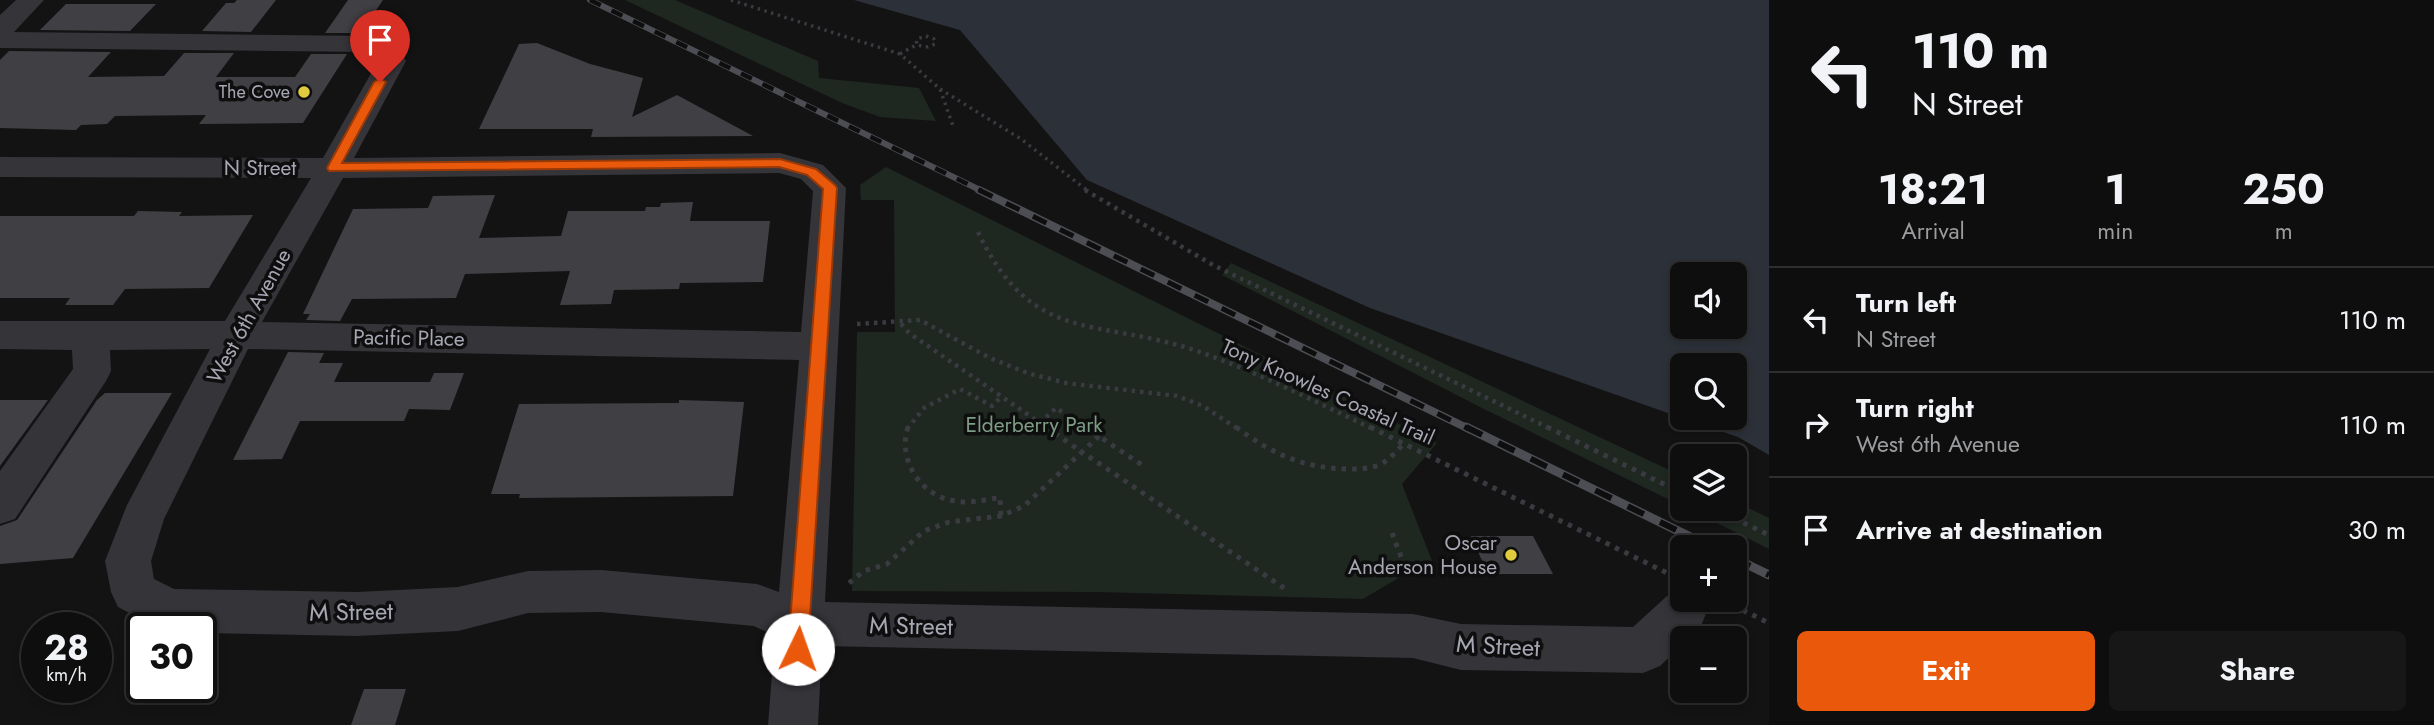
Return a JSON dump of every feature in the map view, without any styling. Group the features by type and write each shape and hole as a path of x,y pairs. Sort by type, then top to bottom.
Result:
{"street":[{"path":"0,30 31,0"},
{"name":"West 6th Avenue","path":"0,40 374,44 387,50 392,61 334,168 236,335 142,518 128,561 134,592"},
{"name":"N Street","path":"0,167 334,168 780,163 812,172 830,188 820,336"},
{"path":"0,335 91,354 0,506"},
{"path":"793,725 820,336"},
{"name":"Pacific Place","path":"91,354 142,337 820,336"},
{"name":"M Street","path":"134,592 169,611 357,614 458,609 528,592 601,591 757,605 800,624 1413,636 1461,647 1643,650 1678,612"}],"path":[{"path":"731,0 900,54 940,89 1021,139 1075,184 1213,265 1670,487"},
{"path":"900,54 916,45 931,47 936,41 922,37 915,41 916,45"},
{"path":"940,89 953,127"},
{"name":"Tony Knowles Coastal Trail","path":"978,232 1002,276 1021,296 1049,314 1079,328 1116,336 1157,340 1194,349 1404,443 1670,584"},
{"path":"820,336 920,320 981,355 1019,370 1063,382 1179,397 1203,406 1274,453 1296,463 1320,468 1377,468 1389,460 1404,443"},
{"path":"900,323 909,333 1287,590"},
{"path":"1001,516 1000,498 953,501 931,493 912,473 904,452 905,434 913,418 934,400 960,388 992,406 1002,396"},
{"path":"1040,423 1056,408 1142,465"},
{"path":"800,624 864,571 887,564 925,531 949,522 1001,516 1024,506 1099,436"},
{"path":"1740,521 1769,535"},
{"path":"1392,533 1405,567"},
{"name":"Tony Knowles Coastal Trail","path":"1738,612 1769,623"}],"green space":[{"path":"625,0 675,0 818,61 819,78 919,88 936,121 880,117 842,103"},
{"name":"Elderberry Park","path":"886,167 1437,443 1402,484 1436,571 1412,570 1363,599 1097,592 852,591 857,332 895,332 894,200 861,200 860,185"},
{"path":"1231,263 1670,470 1670,500 1482,408 1222,275"},
{"path":"1747,507 1769,518 1769,549 1747,538 1747,535 1741,535 1713,521 1747,521"}],"shaded area":[{"path":"854,0 1769,0 1769,455 1738,437 1718,430 1747,430 1747,353 1670,353 1670,414 1370,308 1087,180 960,30"}],"building":[{"path":"237,0 276,0 251,32 202,31 226,3 234,3"},
{"path":"348,0 383,0 361,33 325,33"},
{"path":"66,4 156,4 130,31 40,30"},
{"path":"537,43 590,64 643,78 632,117 677,95 753,136 591,137 593,129 479,129 519,44"},
{"path":"9,51 111,52 88,77 164,76 184,53 234,53 216,77 295,77 311,54 347,54 303,123 199,124 206,115 115,116 107,124 81,125 76,130 0,128 0,60"},
{"path":"495,195 479,238 561,236 568,211 645,211 646,207 660,207 661,203 693,202 690,221 770,221 763,282 680,283 679,289 614,290 611,304 560,305 570,271 465,274 456,298 352,299 340,321 306,320 310,314 303,314 353,209 428,208 433,196"},
{"path":"138,211 182,212 179,216 253,215 209,288 125,289 113,305 65,305 70,298 0,298 0,216 134,216"},
{"path":"288,352 324,353 319,363 343,363 334,382 430,382 434,373 464,373 450,410 409,409 404,421 300,421 282,459 233,460"},
{"path":"105,393 172,393 73,558 0,564 0,526 17,520 97,400"},
{"path":"0,400 48,400 0,466"},
{"path":"679,400 744,402 733,496 519,498 520,494 491,494 519,404 679,403"},
{"name":"Oscar Anderson House","path":"1471,536 1533,536 1553,574 1488,574"},
{"path":"364,689 406,689 395,725 351,725"}],"railway":[{"path":"590,0 982,191"},
{"path":"979,190 1469,429"},
{"path":"1466,427 1686,535"},
{"path":"1747,564 1769,575"}],"place":[{"name":"The Cove","path":"304,92"},
{"name":"Oscar Anderson House","path":"1511,555"}],"route":[{"path":"380,82 334,168 780,163 812,172 830,188 798,649"}]}
